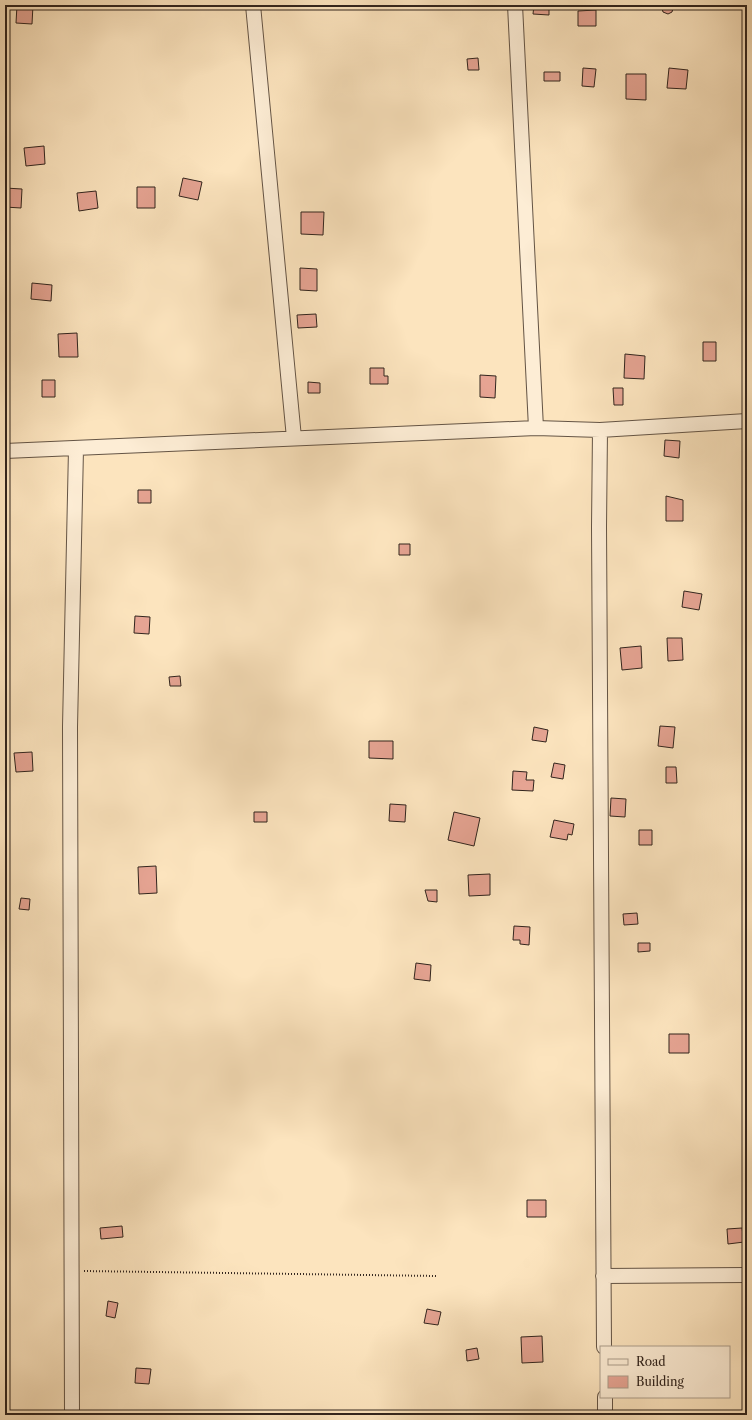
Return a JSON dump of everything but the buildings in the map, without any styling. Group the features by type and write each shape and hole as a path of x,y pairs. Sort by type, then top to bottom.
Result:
{"street":[{"path":"253,5 294,438"},
{"path":"515,5 536,428"},
{"path":"5,452 536,428 600,430 747,422"},
{"path":"600,430 599,527 604,1346"},
{"path":"72,1415 73,1271 70,727 76,449"},
{"path":"603,1276 747,1275"},
{"path":"605,1398 605,1415"}],"path":[{"path":"73,1271 437,1276"}]}
